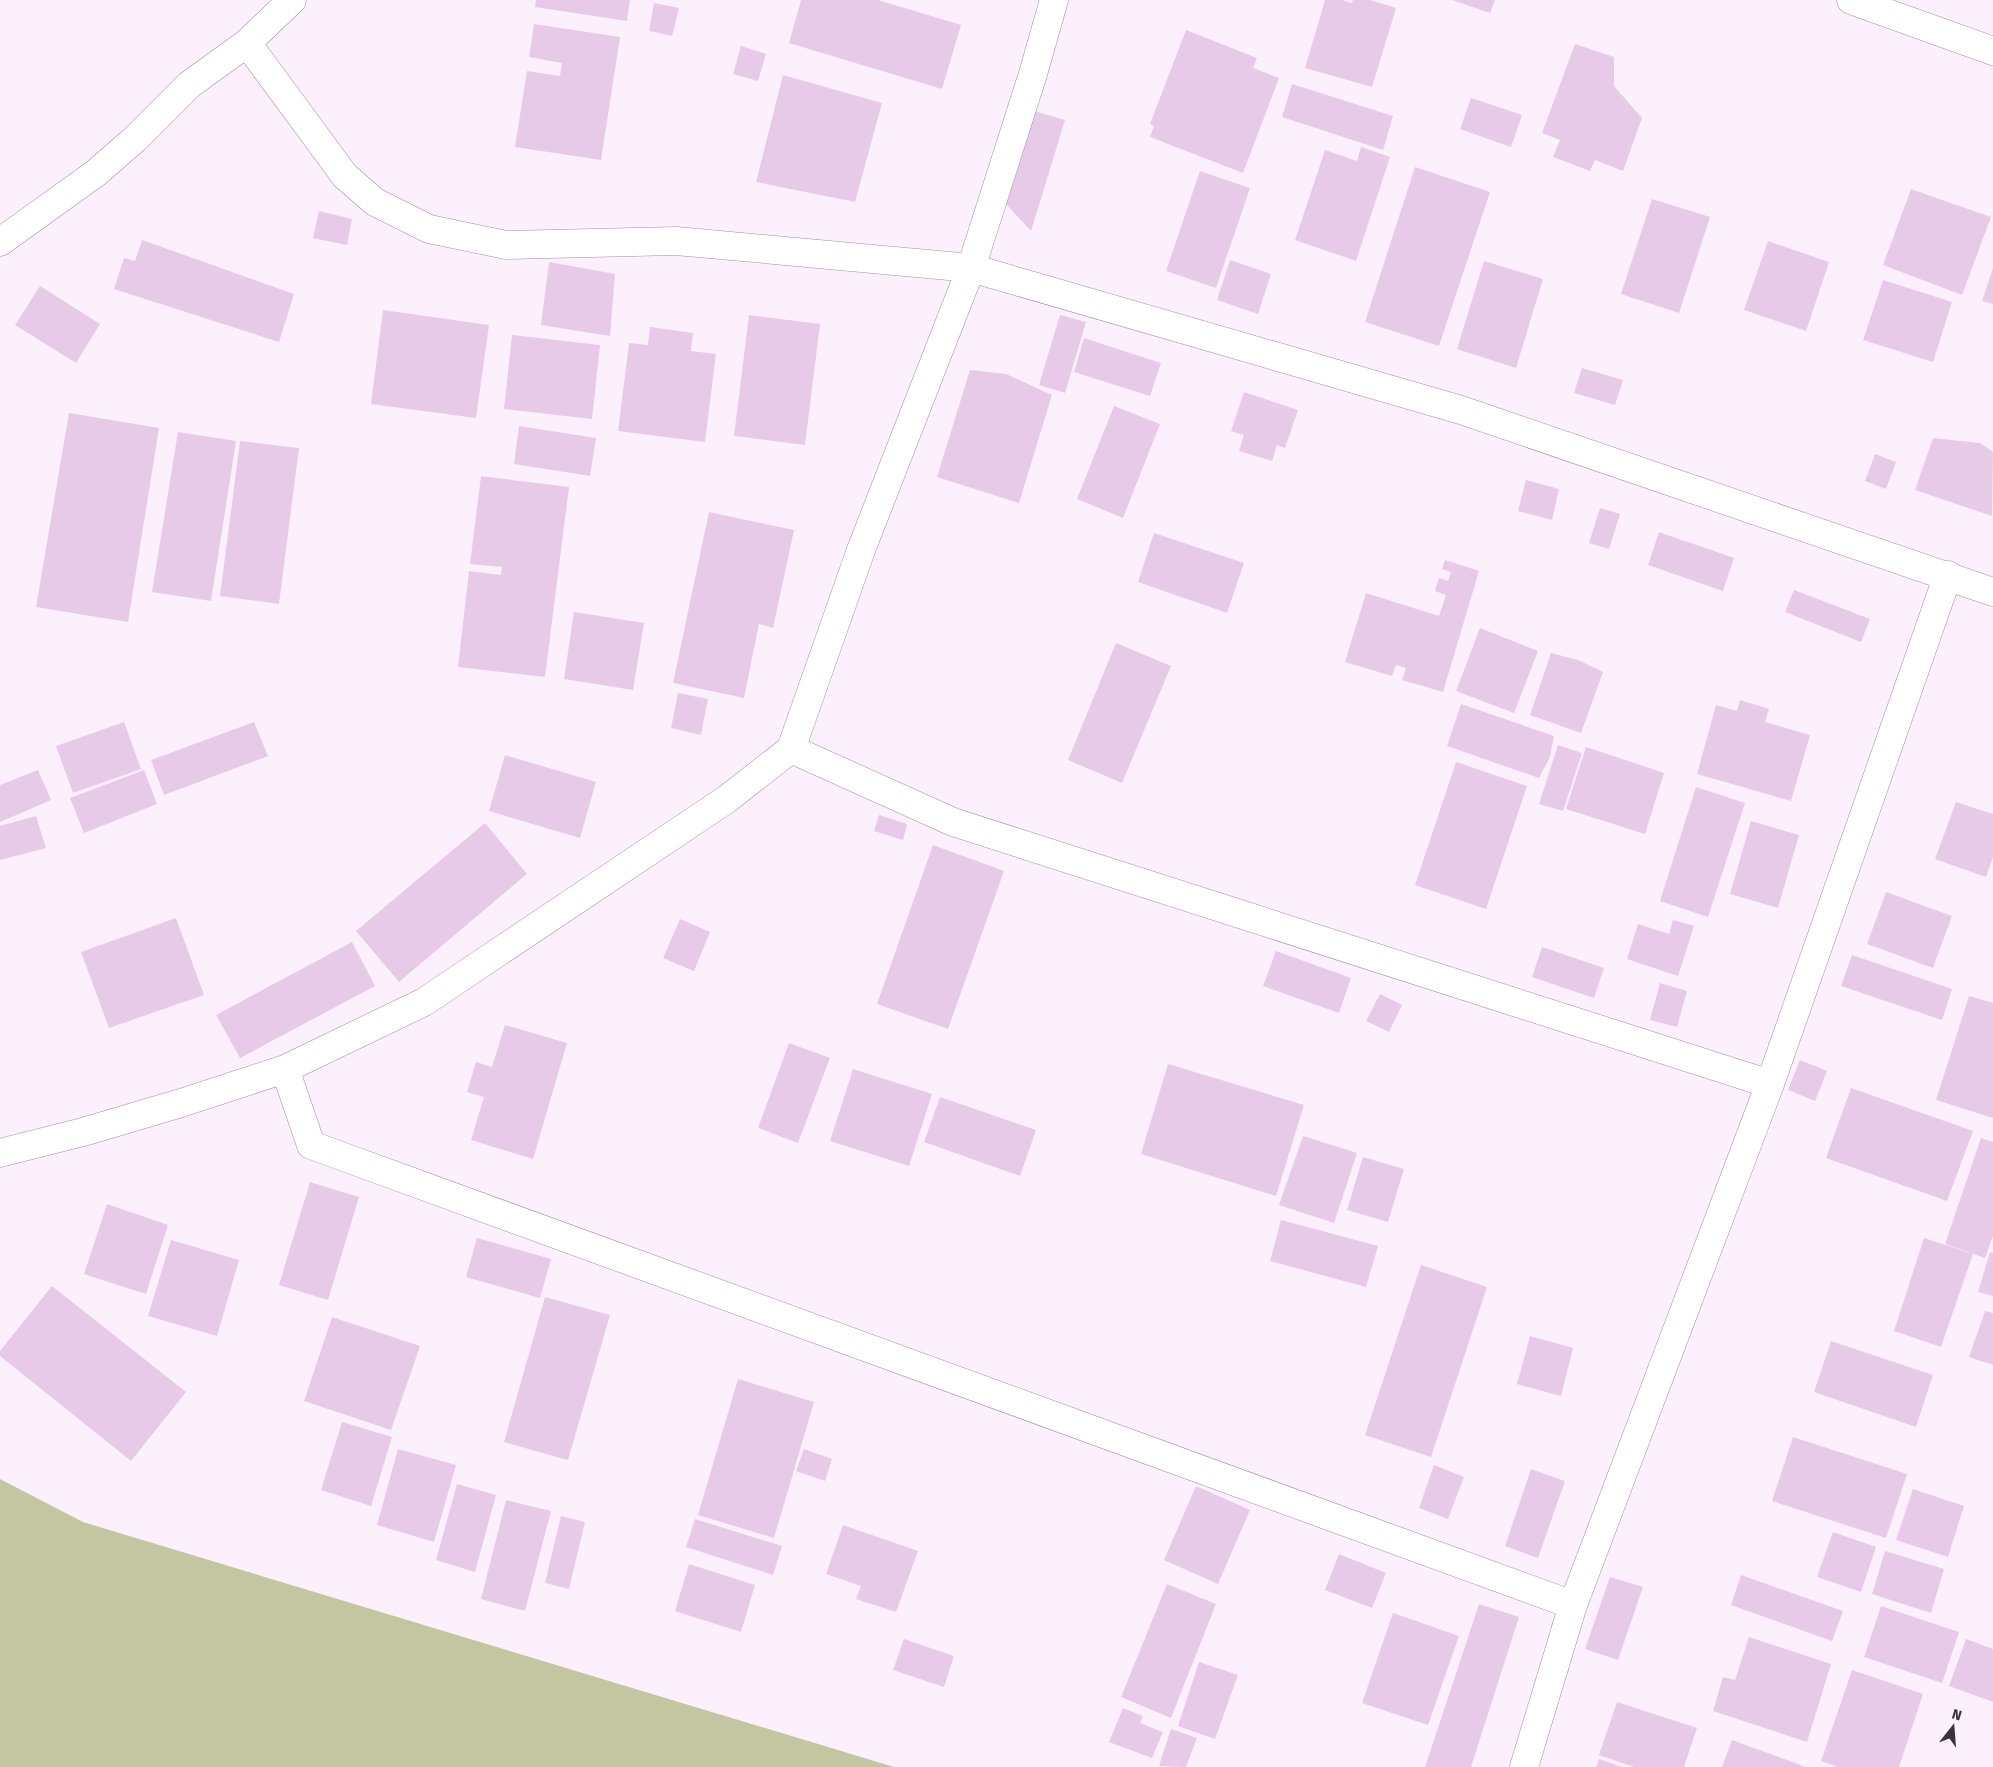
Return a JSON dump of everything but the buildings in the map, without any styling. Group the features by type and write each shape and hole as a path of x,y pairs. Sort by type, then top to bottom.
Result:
{"street":[{"path":"0,242 96,173 189,85 247,43 292,0"},
{"path":"0,1153 182,1104 284,1069 424,1002 727,799 791,749 861,550 971,268 1033,74 1054,0"},
{"path":"1851,0 1993,50"},
{"path":"247,43 345,176 375,202 429,229 506,245 676,241 971,268 1461,410 1948,575 1993,592"},
{"path":"1524,1767 1573,1606 1770,1084 1948,575"},
{"path":"791,749 953,822 1770,1084"},
{"path":"284,1069 311,1145 1573,1606"}],"green space":[{"path":"0,1479 83,1522 894,1767 0,1767"}]}
